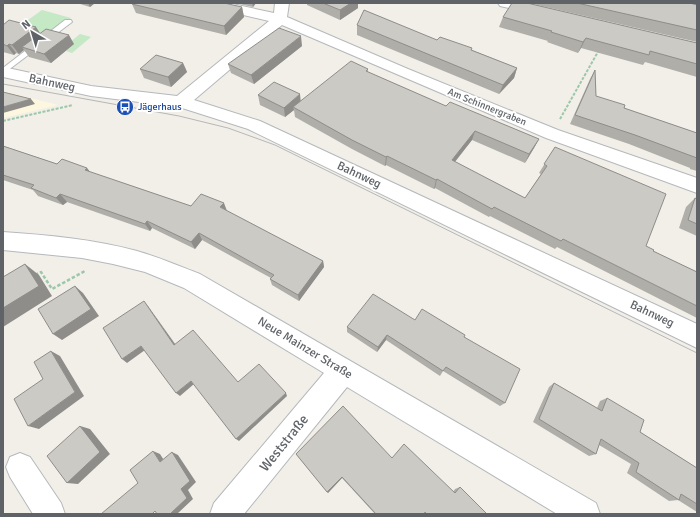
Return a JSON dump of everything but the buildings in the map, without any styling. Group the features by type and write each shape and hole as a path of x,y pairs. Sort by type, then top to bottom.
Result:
{"street":[{"name":"Am Schinnergraben","path":"210,3 281,11 398,71 552,134 697,186"},
{"path":"505,3 551,14"},
{"path":"181,102 281,11"},
{"name":"Bahnweg","path":"3,72 91,91 181,102 254,125 697,336"},
{"name":"Neue Mainzer Straße","path":"3,241 37,243 129,258 160,268 192,281 585,514"},
{"name":"Weststraße","path":"225,514 343,371"},
{"path":"20,467 50,514"}],"lane":[{"path":"3,72 68,22"}],"path":[{"path":"552,134 600,48"},
{"path":"3,121 74,105"},
{"path":"34,276 41,272 52,289 89,269"}],"shaded area":[{"path":"3,91 58,105 3,118"}],"green space":[{"path":"42,10 71,18 43,39 17,28"},
{"path":"80,34 91,37 72,53 66,51 74,44 69,43"}],"tram line":[{"path":"3,84 179,116 228,128 275,145 697,353"}],"place":[{"name":"Jägerhaus","path":"125,107"}]}
